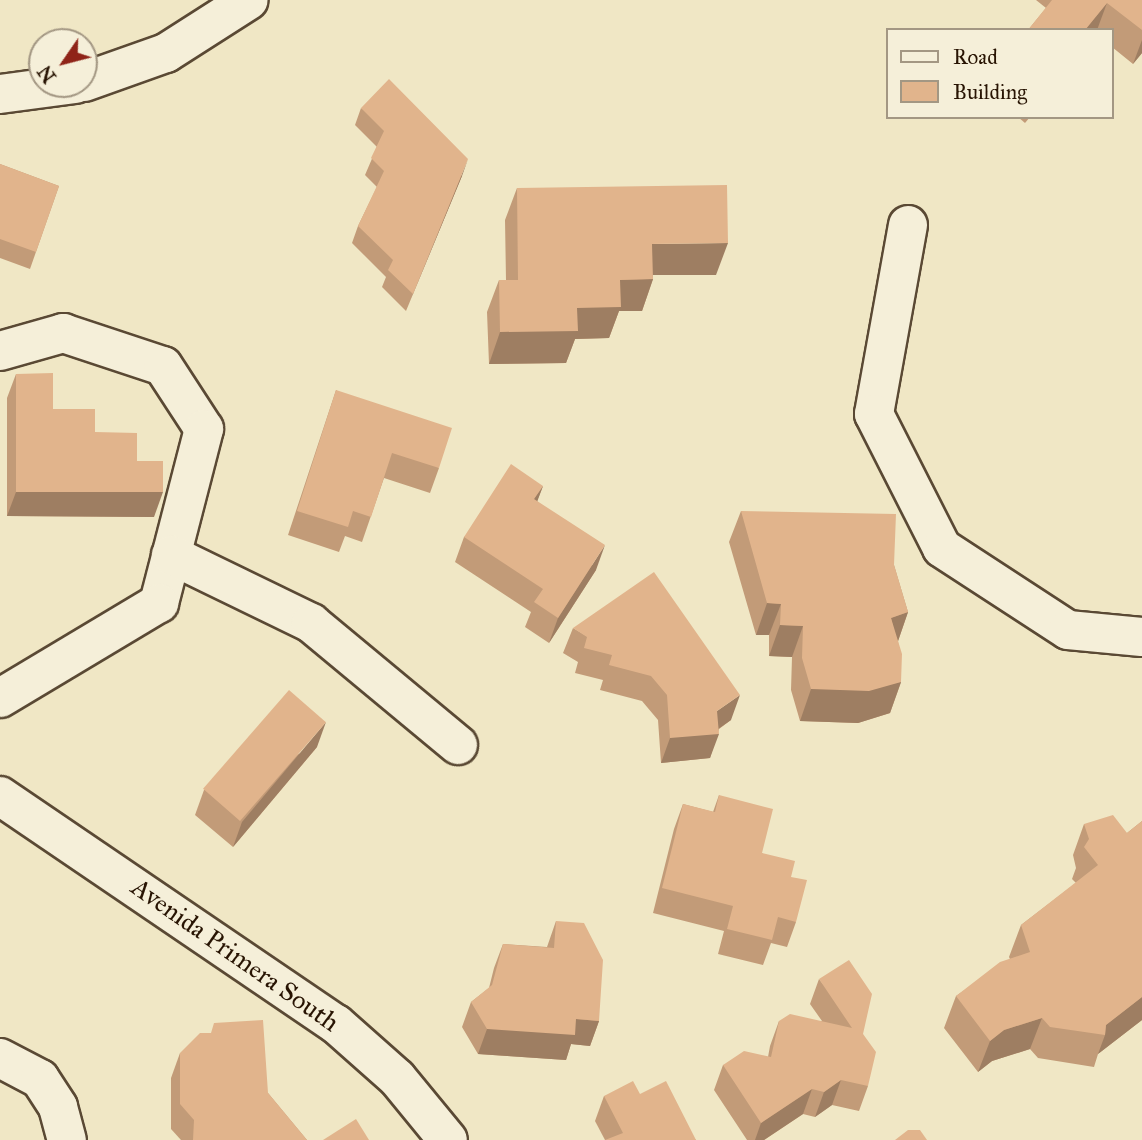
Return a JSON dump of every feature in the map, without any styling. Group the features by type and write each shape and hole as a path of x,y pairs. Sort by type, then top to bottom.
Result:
{"street":[{"path":"98,77 166,53 249,0"},
{"path":"0,94 28,90"},
{"path":"908,225 874,414 942,548 1069,631 1142,637"},
{"path":"0,351 63,333 163,366 204,429 159,603 0,698"},
{"path":"171,555 311,623 458,745"},
{"name":"Avenida Primera South","path":"0,796 337,1024 397,1078 448,1140"},
{"path":"0,1058 40,1079 58,1107 67,1140"}],"building":[{"path":"1052,0 1142,0 1142,30 1107,3 1087,28 1030,28"},
{"path":"389,79 468,159 413,294 388,270 393,260 358,226 384,171 371,158 384,131 361,108"},
{"path":"0,164 59,186 36,252 0,239"},
{"path":"727,185 728,243 652,244 653,279 620,280 621,307 577,308 578,331 500,332 499,280 518,280 517,188"},
{"path":"53,373 53,409 95,409 95,432 137,433 137,461 163,461 163,492 16,492 16,374"},
{"path":"336,390 452,428 439,468 392,453 371,517 353,511 348,527 297,511"},
{"path":"511,464 543,486 534,499 605,545 558,618 534,602 543,589 464,537"},
{"path":"741,511 896,514 894,565 908,612 891,618 902,654 901,682 869,691 811,689 802,658 803,626 780,625 781,604 767,603"},
{"path":"654,572 740,695 717,711 719,734 670,738 667,695 651,676 609,665 612,655 584,648 587,637 573,628"},
{"path":"289,690 326,722 240,821 203,789"},
{"path":"719,795 773,809 762,853 795,861 791,877 807,880 796,922 778,917 772,940 727,929 733,906 662,888 683,804 715,812"},
{"path":"1113,815 1127,833 1142,821 1142,997 1106,1025 1105,1035 1050,1027 1042,1018 1004,1030 990,1041 956,996 1000,962 1030,952 1021,925 1098,865 1084,847 1089,839 1084,824"},
{"path":"556,921 584,923 603,960 599,1021 576,1019 575,1035 487,1029 471,1002 492,985 503,944 554,948"},
{"path":"849,960 872,994 863,1034 876,1052 868,1086 841,1080 824,1092 812,1089 761,1123 723,1065 744,1051 771,1057 779,1021 790,1014 852,1028 819,979"},
{"path":"263,1020 268,1093 307,1140 193,1140 194,1120 180,1104 180,1053 200,1033 211,1033 214,1023"},
{"path":"633,1081 640,1094 666,1081 696,1140 605,1140 623,1133 604,1096"},
{"path":"356,1119 369,1140 323,1140"},
{"path":"908,1130 920,1130 927,1140 895,1140"}]}
